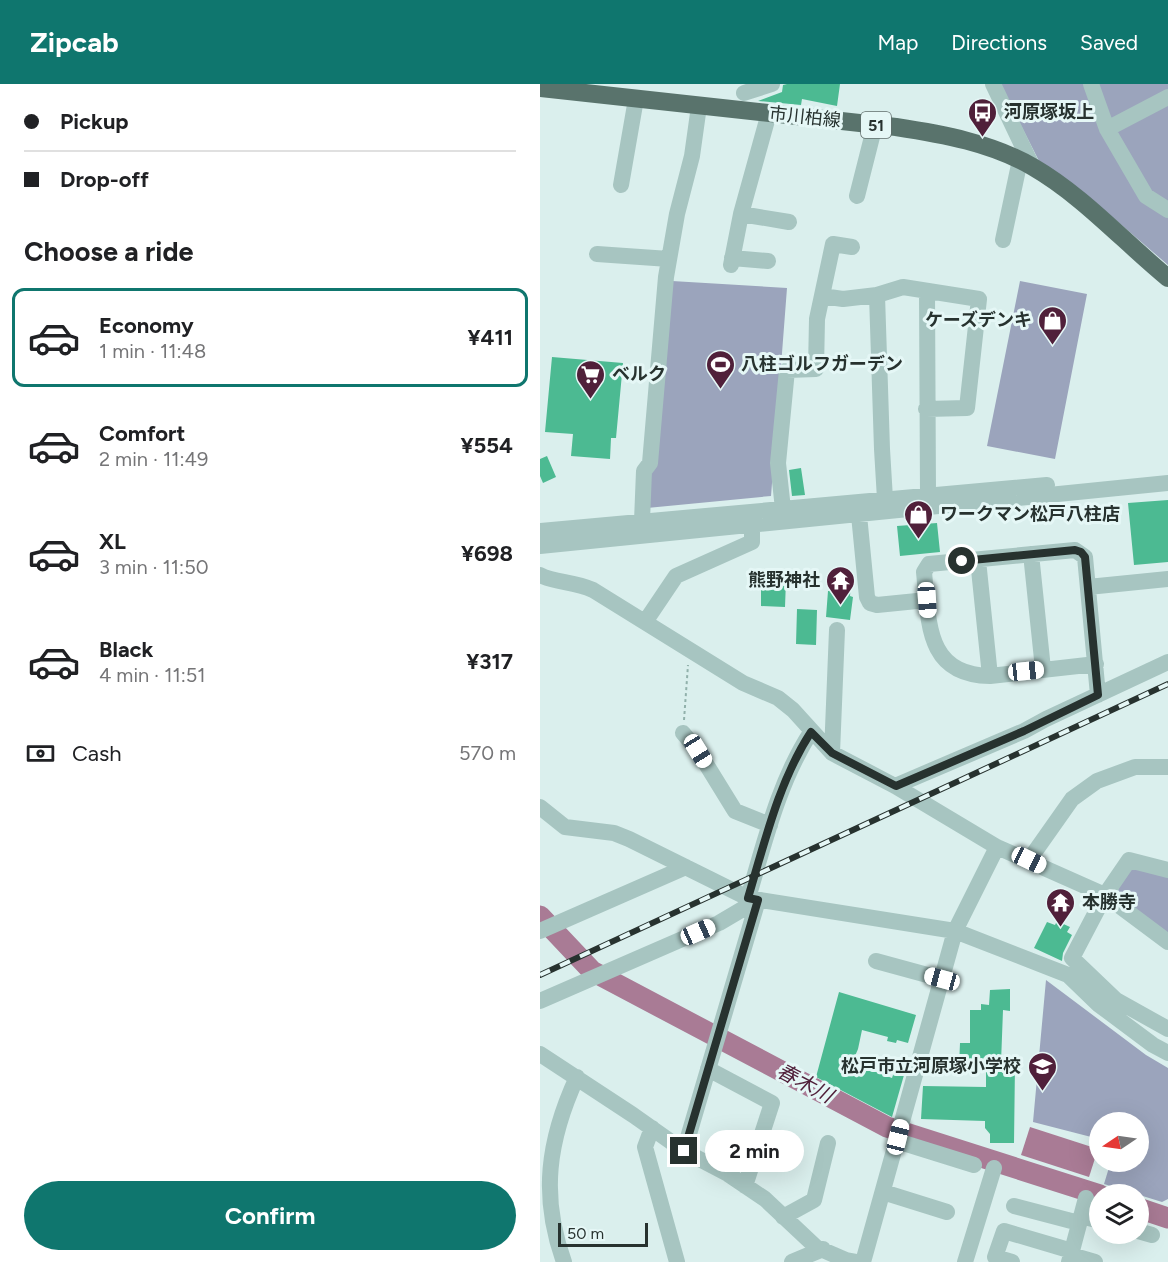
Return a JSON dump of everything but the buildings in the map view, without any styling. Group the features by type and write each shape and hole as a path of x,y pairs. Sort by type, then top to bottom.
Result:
{"main road":[{"name":"市川柏線","path":"553,87 636,99 875,125 946,136 989,148 1026,163 1071,194 1168,278"}],"street":[{"path":"734,109 741,89 772,84"},
{"path":"993,84 1026,163 1003,240"},
{"path":"1091,84 1107,129 1146,196 1168,210"},
{"path":"1107,129 1168,97"},
{"path":"621,185 636,99"},
{"path":"642,521 644,471 650,463 669,259 677,214 692,156 699,106"},
{"path":"768,261 731,261 741,214 769,113"},
{"path":"857,196 875,125"},
{"path":"741,214 789,222"},
{"path":"783,509 778,463 787,370 816,369 817,319 833,244 852,247"},
{"path":"597,254 669,259"},
{"path":"822,296 843,299 877,295 903,287 979,299 967,408 926,409"},
{"path":"927,291 928,494"},
{"path":"877,295 885,499"},
{"path":"540,531 928,494 1168,475"},
{"path":"540,546 1168,483"},
{"path":"860,515 867,597 870,603 877,605 927,600"},
{"path":"645,622 676,576 752,542 752,525"},
{"path":"1096,664 990,676 967,673 955,668 946,661 933,640 929,627 924,572 928,564 1075,550 1081,552 1085,557 1096,664 1098,695"},
{"path":"1031,554 1043,669"},
{"path":"978,560 990,676"},
{"path":"542,579 581,584 743,683 778,698 793,710 832,753 896,786 997,847 1105,895 1168,942"},
{"path":"1088,587 1168,579"},
{"path":"832,753 837,630"},
{"path":"896,786 1024,731 1168,662"},
{"path":"684,1151 722,1022 770,825 794,757 811,732"},
{"path":"683,733 698,751 735,811 770,825"},
{"path":"1029,860 1072,799 1096,781 1135,766 1168,767"},
{"path":"540,807 565,827 614,833 753,899 956,931 1068,975 1098,1004 1153,1045 1168,1053"},
{"path":"863,1262 956,931 997,847"},
{"path":"1168,870 1129,860 1105,895 1072,958 1116,1000 1168,1029"},
{"path":"541,931 686,867"},
{"path":"540,1001 719,923 753,899"},
{"path":"876,961 942,979"},
{"path":"540,1054 684,1151 765,1199 816,1247 846,1260 857,1262"},
{"path":"708,1069 772,1103 746,1186"},
{"path":"564,1262 551,1221 548,1192 549,1163 568,1095 577,1077"},
{"path":"652,1128 645,1147 677,1262"},
{"path":"899,1133 974,1165"},
{"path":"783,1216 814,1200 828,1143"},
{"path":"965,1262 994,1168"},
{"path":"883,1192 947,1212"},
{"path":"1070,1256 1086,1198"},
{"path":"1014,1206 1089,1220"},
{"path":"1012,1262 995,1257 1004,1231 1070,1256 1095,1262"},
{"path":"792,1262 822,1249"}],"path":[{"path":"683,733 689,651"}],"shaded area":[{"path":"1000,84 1168,84 1168,265 1110,215 1039,161"},
{"name":"八柱ゴルフガーデン","path":"672,281 787,288 771,496 647,508"},
{"path":"1020,281 1087,294 1055,459 987,446"},
{"path":"1131,865 1168,872 1168,936 1119,896 1118,888"},
{"path":"1046,980 1146,1055 1168,1068 1168,1199 1162,1202 1149,1198 1149,1184 1104,1184 1108,1172 1149,1172 1149,1112 1089,1112 1089,1136 1033,1122"},
{"path":"1030,1127 1089,1146 1091,1172 1089,1177 1021,1155"}],"waterway":[{"name":"春木川","path":"540,916 592,971 887,1127 1089,1191"},
{"name":"春木川","path":"1149,1212 1168,1218"}],"railway":[{"path":"540,975 1168,684"}],"place":[{"name":"河原塚坂上","path":"983,138"},
{"name":"ケーズデンキ","path":"1053,346"},
{"name":"八柱ゴルフガーデン","path":"720,390"},
{"name":"ベルク","path":"591,400"},
{"name":"ワークマン松戸八柱店","path":"919,540"},
{"name":"熊野神社","path":"841,606"},
{"name":"本勝寺","path":"1061,928"},
{"name":"松戸市立河原塚小学校","path":"1042,1092"}],"route":[{"path":"684,1151 758,900 748,898 759,861 794,757 811,732 832,753 896,786 1024,731 1046,718 1098,695 1085,557 1081,552 1075,550 962,561"}]}
